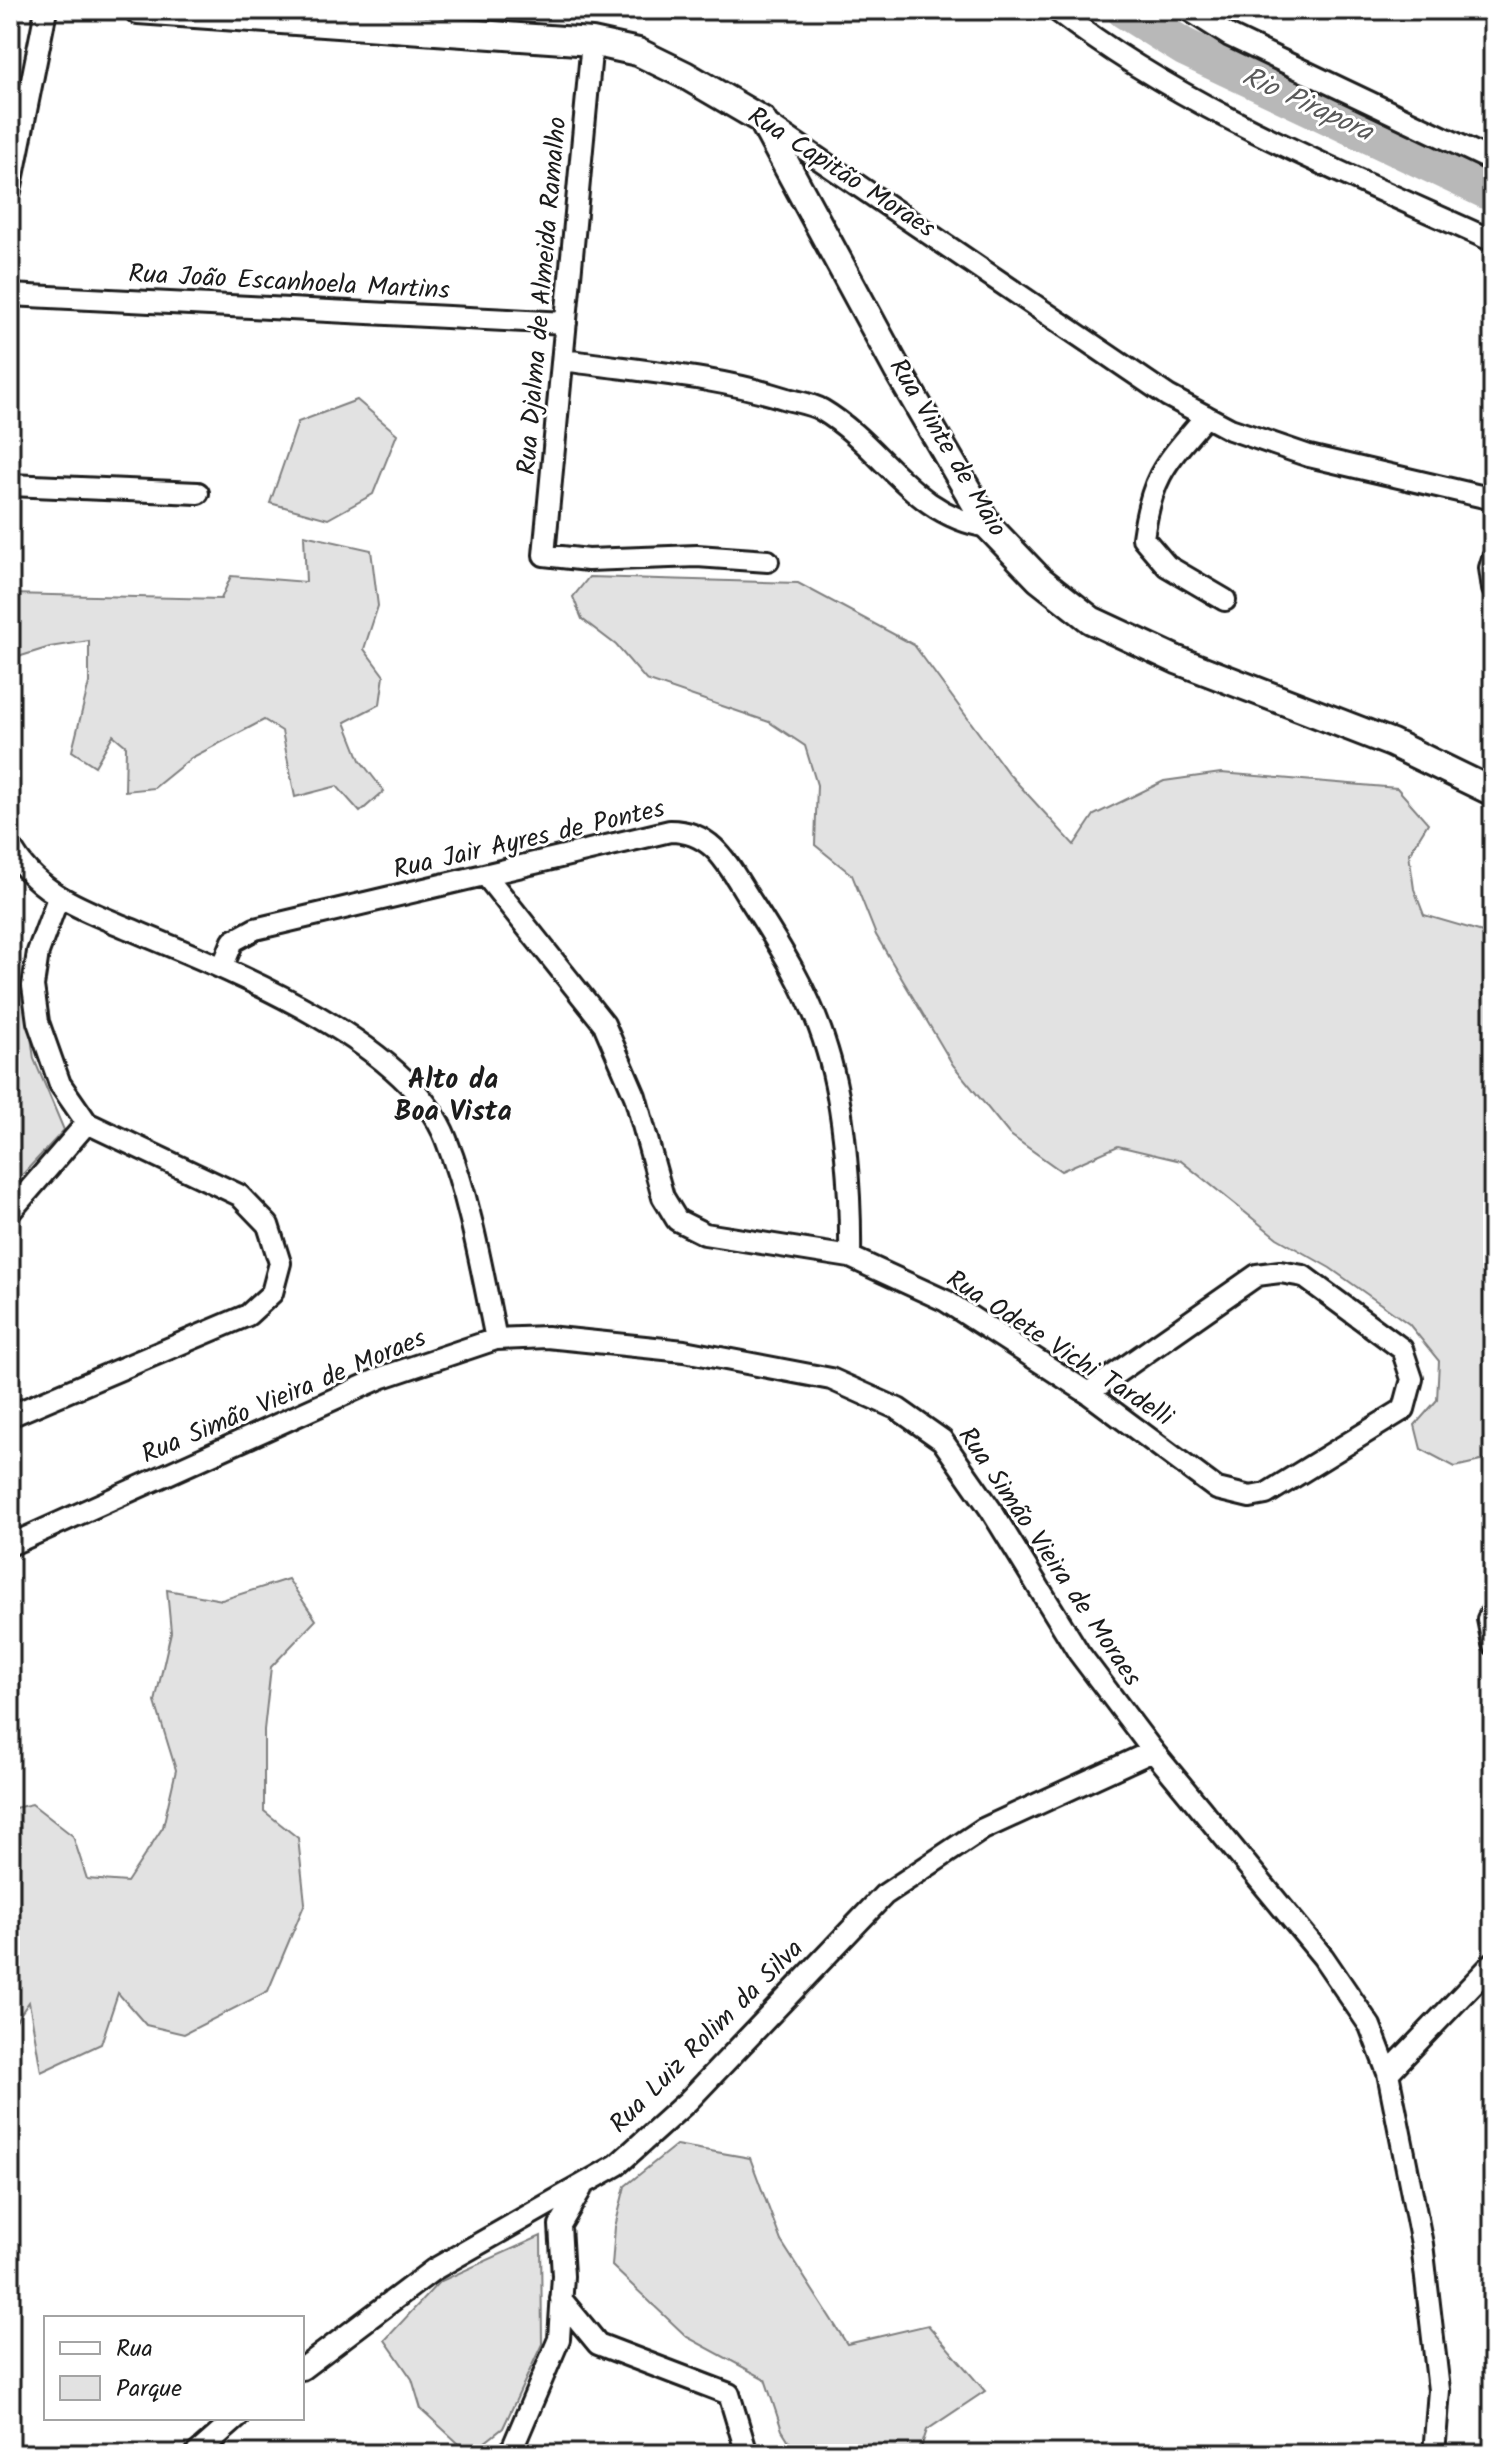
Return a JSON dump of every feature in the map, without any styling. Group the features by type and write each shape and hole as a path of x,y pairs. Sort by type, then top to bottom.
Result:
{"main road":[{"name":"Rua Capitão Moraes","path":"138,10 592,42 638,52 685,75 762,120"},
{"name":"Rua Vinte de Maio","path":"762,120 898,371 989,527 1039,579 1091,620 1177,660 1392,743 1493,792"}],"street":[{"path":"10,191 46,10"},
{"path":"1056,10 1090,36 1264,137 1493,241"},
{"path":"1189,10 1230,36 1493,161"},
{"name":"Rua Djalma de Almeida Ramalho","path":"592,42 544,555 588,560 697,556 768,561"},
{"name":"Rua Capitão Moraes","path":"762,120 1168,396 1230,429 1309,456 1493,499"},
{"name":"Rua João Escanhoela Martins","path":"10,295 566,323"},
{"path":"564,360 758,389 820,409 863,442 938,512 961,523 989,527"},
{"path":"1206,416 1169,456 1156,478 1143,538 1167,566 1225,600"},
{"path":"10,485 198,493"},
{"path":"1493,558 1490,568 1493,589"},
{"name":"Rua Jair Ayres de Pontes","path":"222,968 233,941 255,929 487,877 670,831 700,835 712,844 790,962 828,1050 844,1146 850,1257"},
{"path":"10,845 18,862 58,898 222,968 354,1038 413,1089 445,1137 476,1239 496,1339"},
{"name":"Rua Odete Vichi Tardelli","path":"487,877 604,1024 635,1096 663,1197 677,1220 705,1234 850,1257 946,1301 1088,1393 1217,1489 1233,1496 1266,1494 1404,1409 1412,1379 1402,1349 1303,1276 1280,1272 1257,1275 1088,1393"},
{"path":"10,1416 248,1315 272,1293 280,1263 268,1225 239,1195 87,1123 60,1084 38,1022 33,986 38,952 58,898"},
{"path":"10,1212 87,1123"},
{"name":"Rua Simão Vieira de Moraes","path":"10,1545 383,1377 496,1339 547,1337 684,1351 831,1379 898,1409 942,1440 991,1510 1079,1653 1153,1751 1323,1957 1370,2026 1388,2073 1422,2244 1439,2390 1434,2454"},
{"path":"1490,1615 1493,1644"},
{"name":"Rua Luiz Rolim da Silva","path":"304,2367 433,2270 617,2165 688,2101 884,1895 983,1829 1153,1751"},
{"path":"1388,2073 1493,1963"},
{"path":"510,2454 559,2339 560,2225 581,2188"},
{"path":"561,2299 598,2344 729,2394 747,2454"},
{"path":"204,2453 235,2420"}],"green space":[{"path":"357,400 397,434 373,494 328,519 270,503 298,422"},
{"path":"304,535 371,550 378,606 364,649 384,676 380,704 345,722 360,760 384,791 360,812 337,786 295,797 282,731 264,720 191,758 154,788 125,791 126,746 113,735 95,766 72,751 89,683 89,641 50,647 18,657 10,642 10,594 221,599 231,576 306,582"},
{"path":"589,577 798,583 914,645 1008,773 1074,845 1094,815 1164,781 1221,773 1397,788 1428,823 1409,854 1414,889 1424,915 1493,935 1493,1454 1489,1459 1455,1467 1421,1449 1415,1425 1437,1400 1439,1361 1409,1324 1330,1268 1277,1238 1181,1161 1118,1146 1061,1171 1009,1134 953,1065 876,935 852,875 815,845 817,785 805,746 769,722 646,680 616,645 582,619 573,597"},
{"path":"25,991 34,1059 64,1130 10,1188 10,997"},
{"path":"288,1579 316,1620 271,1667 264,1730 264,1811 298,1838 305,1903 268,1991 184,2034 146,2025 118,1993 101,2044 41,2072 29,2002 10,2029 10,1809 32,1804 73,1836 87,1879 127,1882 163,1827 176,1770 155,1702 171,1632 167,1590 222,1600"},
{"path":"676,2145 750,2158 781,2241 847,2344 928,2325 985,2391 927,2430 919,2454 797,2454 782,2430 765,2379 687,2337 612,2266 615,2227 625,2186"},
{"path":"541,2236 542,2344 503,2428 470,2454 421,2409 412,2379 385,2340 439,2282"}],"waterway":[{"name":"Rio Pirapora","path":"1125,10 1184,47 1493,193"}],"district":[{"name":"Alto da Boa Vista","path":"453,1096"}]}
